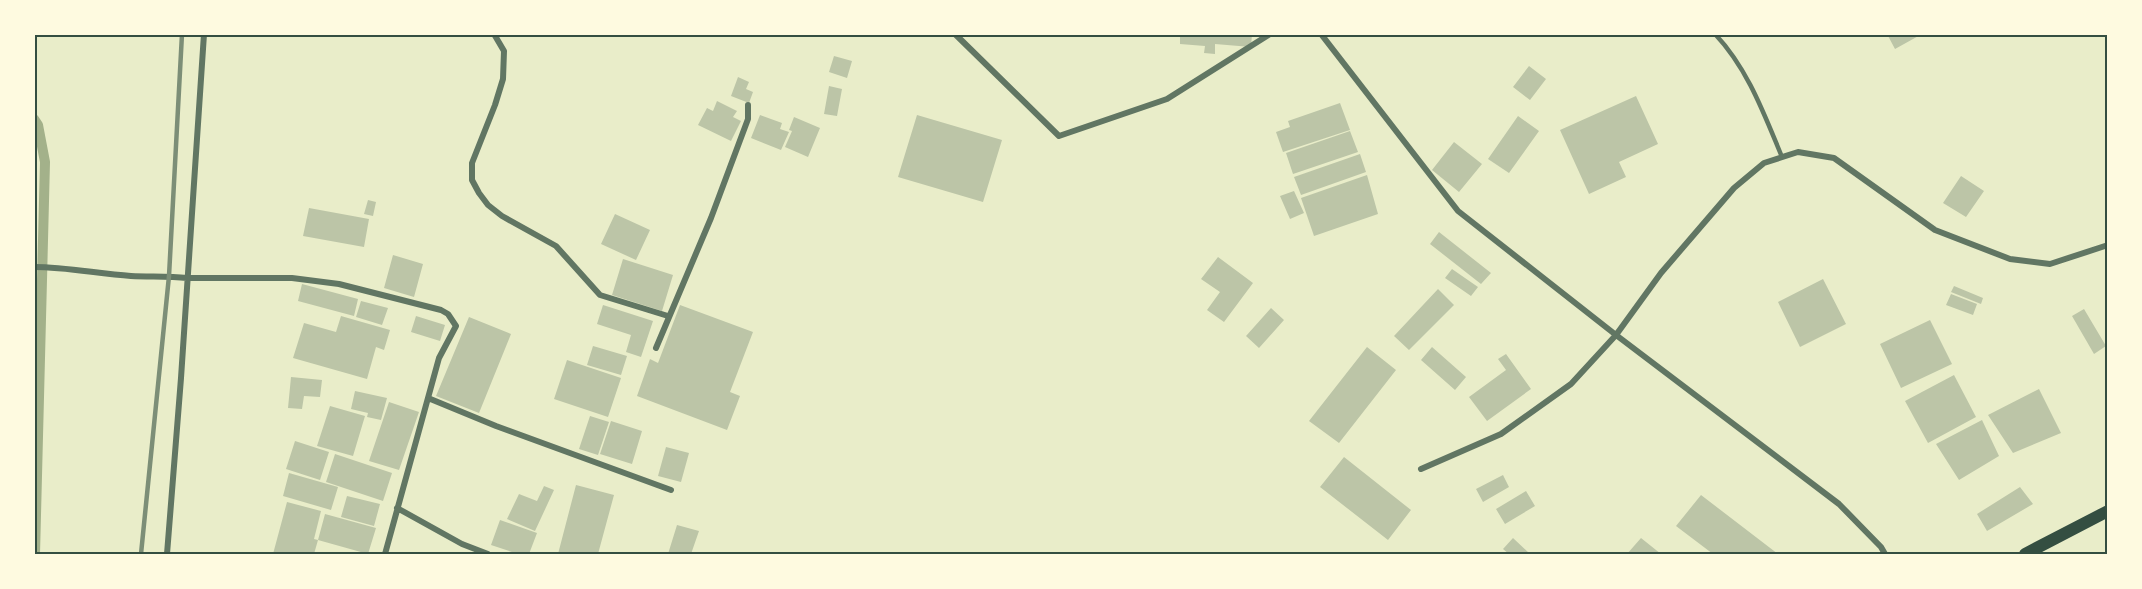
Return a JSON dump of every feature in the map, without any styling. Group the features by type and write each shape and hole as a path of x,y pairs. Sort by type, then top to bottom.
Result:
{"main road":[{"path":"2025,555 2108,511"}],"street":[{"path":"167,555 182,378 204,34"},
{"path":"494,34 504,51 505,61 503,79 495,105 472,163 472,180 479,193 488,205 502,216 556,246 600,295 668,316"},
{"path":"956,34 1059,136 1167,99 1270,34"},
{"path":"1321,34 1458,211 1616,335 1839,504 1881,547 1885,555"},
{"path":"656,348 711,218 748,119 748,105"},
{"path":"1421,469 1501,434 1571,384 1616,335 1661,273 1734,188 1764,163 1782,157 1798,152 1833,159 1935,230 2010,259 2050,264 2108,245"},
{"path":"34,267 131,276 292,278 339,284 422,304 448,314 456,326 439,358 385,555"},
{"path":"428,398 496,426 671,490"},
{"path":"398,508 462,544 488,555"}],"lane":[{"path":"1715,34 1728,48 1755,90 1782,157"}],"building":[{"path":"1180,34 1252,34 1251,47 1215,44 1215,54 1204,53 1205,46 1180,44"},
{"path":"1887,34 1922,34 1895,49"},
{"path":"834,56 852,61 847,78 829,72"},
{"path":"1529,66 1546,79 1530,100 1513,87"},
{"path":"738,77 749,82 746,89 753,92 749,103 731,96"},
{"path":"829,86 842,89 837,116 824,114"},
{"path":"1636,96 1658,144 1619,162 1626,177 1589,194 1560,130"},
{"path":"717,101 737,111 733,117 741,121 731,141 698,125 707,108 713,111"},
{"path":"1340,103 1350,130 1283,152 1276,132 1290,127 1288,121"},
{"path":"760,115 782,123 780,129 789,132 781,150 751,138"},
{"path":"917,115 1002,140 983,202 898,177"},
{"path":"1518,116 1539,131 1509,173 1488,159"},
{"path":"794,117 820,128 808,157 785,147 792,131 789,130"},
{"path":"1350,131 1358,152 1293,174 1286,153"},
{"path":"1454,142 1482,164 1459,192 1432,170"},
{"path":"1360,154 1366,172 1301,195 1294,177"},
{"path":"1367,175 1378,214 1314,236 1301,198"},
{"path":"1961,176 1984,191 1966,217 1943,203"},
{"path":"1294,191 1304,213 1290,219 1280,196"},
{"path":"368,200 376,202 373,216 364,214"},
{"path":"309,208 369,219 364,247 303,236"},
{"path":"615,214 650,230 636,260 601,244"},
{"path":"1439,232 1491,273 1481,284 1430,244"},
{"path":"393,255 423,264 414,297 384,288"},
{"path":"1218,257 1253,283 1224,322 1207,310 1220,292 1201,279"},
{"path":"623,259 673,275 662,311 612,295"},
{"path":"1452,269 1478,287 1471,296 1445,278"},
{"path":"1823,279 1846,324 1800,347 1778,302"},
{"path":"302,284 358,299 354,316 298,301"},
{"path":"1954,286 1983,298 1981,304 1951,292"},
{"path":"1438,289 1454,305 1409,350 1394,336"},
{"path":"1951,294 1977,304 1973,315 1946,305"},
{"path":"361,301 388,308 382,325 356,317"},
{"path":"603,305 653,321 641,357 626,352 631,335 597,324"},
{"path":"680,305 753,332 730,392 740,396 727,430 637,396 650,359 658,363"},
{"path":"1271,308 1284,320 1259,348 1246,336"},
{"path":"2084,309 2106,346 2094,354 2072,316"},
{"path":"341,316 390,330 384,350 376,347 367,379 293,358 304,323 336,332"},
{"path":"416,316 445,325 440,341 411,332"},
{"path":"469,317 511,334 479,413 436,396"},
{"path":"1930,320 1952,364 1901,388 1880,344"},
{"path":"593,346 627,356 621,375 587,365"},
{"path":"1367,347 1396,370 1339,443 1309,421"},
{"path":"1432,347 1466,377 1455,390 1421,360"},
{"path":"1506,354 1531,389 1487,421 1469,397 1506,370 1498,359"},
{"path":"567,360 621,378 608,417 554,399"},
{"path":"1954,375 1976,417 1928,443 1905,401"},
{"path":"291,377 322,380 320,397 304,396 302,409 288,408"},
{"path":"2039,389 2061,433 2013,453 1988,415"},
{"path":"355,391 387,398 381,420 367,417 368,413 351,409"},
{"path":"389,402 419,412 399,470 369,461"},
{"path":"330,406 365,416 353,456 317,446"},
{"path":"590,416 609,422 598,455 579,449"},
{"path":"1982,420 1999,456 1959,480 1936,444"},
{"path":"611,421 642,431 632,464 600,454"},
{"path":"295,441 329,452 320,480 286,469"},
{"path":"666,447 689,453 681,482 658,476"},
{"path":"335,454 392,473 383,501 326,482"},
{"path":"1344,457 1411,510 1388,540 1320,487"},
{"path":"289,473 338,487 331,510 283,496"},
{"path":"1503,475 1509,487 1483,502 1476,489"},
{"path":"576,485 614,495 598,554 558,554"},
{"path":"544,486 554,490 535,531 507,519 519,494 537,501"},
{"path":"2020,487 2033,504 1987,531 1977,514"},
{"path":"1526,491 1535,506 1505,524 1496,509"},
{"path":"1701,495 1778,554 1713,554 1676,526"},
{"path":"347,496 380,504 374,526 341,517"},
{"path":"287,502 321,511 314,539 318,540 314,554 273,554"},
{"path":"325,514 376,528 368,554 318,540"},
{"path":"500,520 537,533 529,554 518,554 491,545"},
{"path":"677,525 699,531 691,554 668,554"},
{"path":"1513,538 1530,554 1509,554 1503,549"},
{"path":"1641,538 1661,554 1627,554"}],"waterway":[{"path":"34,119 38,125 45,162 35,554"}],"railway":[{"path":"141,554 169,276 182,34"}]}
